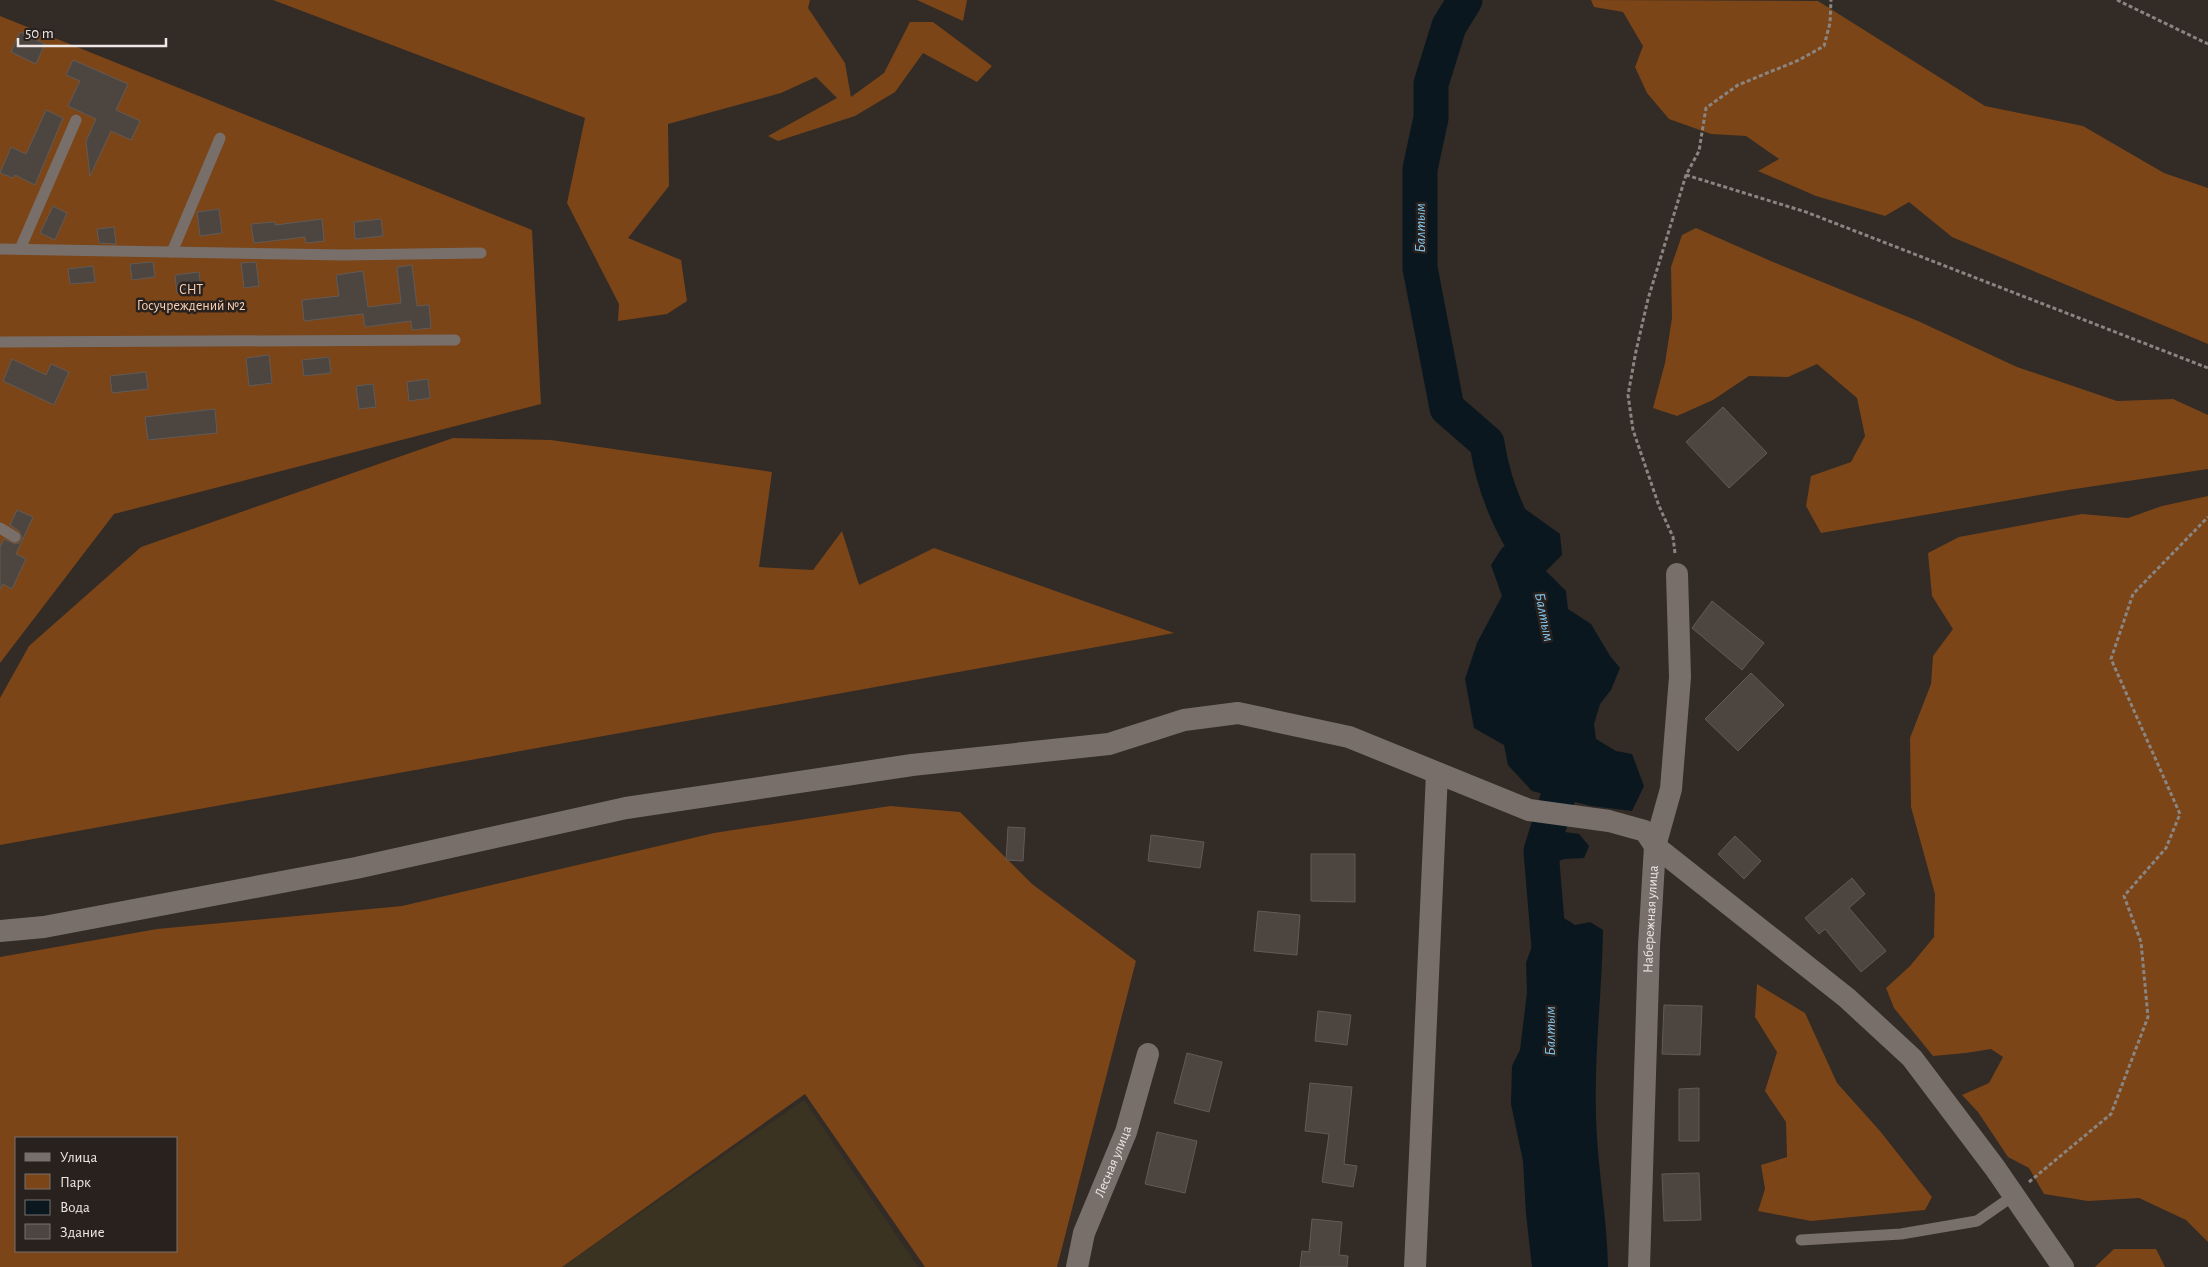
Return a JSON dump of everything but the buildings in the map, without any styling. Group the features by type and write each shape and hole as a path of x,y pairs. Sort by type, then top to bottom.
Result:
{"street":[{"name":"Набережная улица","path":"1639,1267 1649,946 1655,846 1671,789 1680,677 1677,574"},
{"path":"0,931 44,927 356,868 626,808 912,765 1109,744 1184,720 1238,713 1349,737 1530,810 1609,821 1645,831 1655,846 1847,998 1912,1058 1995,1168 2063,1267"},
{"path":"1415,1267 1437,773"},
{"name":"Лесная улица","path":"1077,1267 1084,1232 1126,1132 1148,1054"}],"lane":[{"path":"20,249 76,120"},
{"path":"172,252 220,138"},
{"path":"0,249 344,255 481,253"},
{"path":"0,342 455,340"},
{"path":"0,528 15,537"},
{"path":"1801,1240 1901,1234 1977,1221 2014,1196"}],"path":[{"path":"1677,574 1673,537 1633,430 1628,395 1648,299 1686,175 1699,151 1706,108 1738,85 1799,60 1824,46 1830,23 1831,0"},
{"path":"2117,0 2208,44"},
{"path":"1686,175 1806,212 2208,368"},
{"path":"2014,1196 2111,1114 2148,1017 2141,942 2124,896 2166,848 2180,814 2111,659 2133,594 2208,517"}],"shaded area":[{"path":"804,1100 918,1267 562,1267"}],"green space":[{"path":"273,0 810,0 808,8 845,63 851,97 884,73 910,22 933,22 992,66 977,82 923,53 895,92 855,116 778,141 768,136 837,98 816,77 781,93 668,124 669,186 628,238 681,260 687,301 667,314 618,321 619,304 567,203 585,118"},
{"path":"917,0 967,0 963,21"},
{"path":"1591,0 1818,1 1985,106 2083,126 2164,173 2208,188 2208,344 1952,237 1909,202 1885,216 1816,196 1758,171 1779,159 1746,136 1711,134 1669,119 1647,93 1635,67 1643,46 1623,12 1594,7"},
{"name":"СНТ Госучреждений №2","path":"0,16 532,230 541,404 114,514 0,663"},
{"path":"1696,228 1773,262 1918,321 2017,367 2117,401 2173,399 2208,415 2208,469 2068,490 1821,533 1806,506 1811,476 1851,462 1865,436 1857,398 1817,364 1788,377 1749,376 1713,400 1677,416 1653,408 1665,363 1672,318 1671,267 1682,235"},
{"path":"453,438 551,440 772,472 759,567 813,570 842,531 859,585 934,548 1174,633 0,845 0,698 29,646 141,547"},
{"path":"2208,496 2208,1242 2186,1220 2139,1198 2088,1201 2044,1194 2029,1168 2008,1157 1978,1112 1962,1095 1989,1083 2003,1057 1991,1049 1933,1056 1894,1008 1886,988 1910,966 1934,937 1935,894 1911,807 1910,738 1931,684 1933,656 1953,629 1932,596 1928,553 1959,537 2082,514 2128,518 2162,506"},
{"path":"890,806 960,812 1032,884 1136,961 1057,1267 925,1267 805,1094 562,1267 0,1267 0,957 157,929 402,906 714,833"},
{"path":"1757,984 1805,1013 1837,1083 1880,1131 1932,1197 1925,1210 1811,1221 1758,1211 1765,1189 1761,1165 1787,1157 1786,1122 1765,1091 1777,1052 1755,1017"},
{"path":"2114,1249 2156,1249 2165,1267 2095,1267"}],"water":[{"path":"1504,494 1560,534 1562,555 1546,571 1566,591 1568,609 1591,624 1610,656 1620,668 1611,690 1600,704 1594,724 1596,739 1616,751 1632,754 1644,786 1632,811 1591,806 1532,791 1508,765 1504,745 1474,728 1465,679 1477,643 1502,596 1491,565 1502,548 1513,541 1504,521 1492,509"},
{"path":"1551,830 1579,834 1589,846 1584,858 1565,859 1546,865 1533,855 1538,835"},
{"path":"1551,910 1575,925 1590,922 1603,930 1596,1070 1596,1116 1608,1267 1532,1267 1523,1161 1511,1104 1512,1066 1520,1050 1527,993 1526,963 1537,932 1540,913"}],"waterway":[{"name":"Балтым","path":"1465,0 1449,26 1431,84 1431,118 1420,169 1420,268 1447,408 1487,443 1500,493 1522,541"},
{"name":"Балтым","path":"1550,959 1541,851 1563,781 1562,749"}]}
